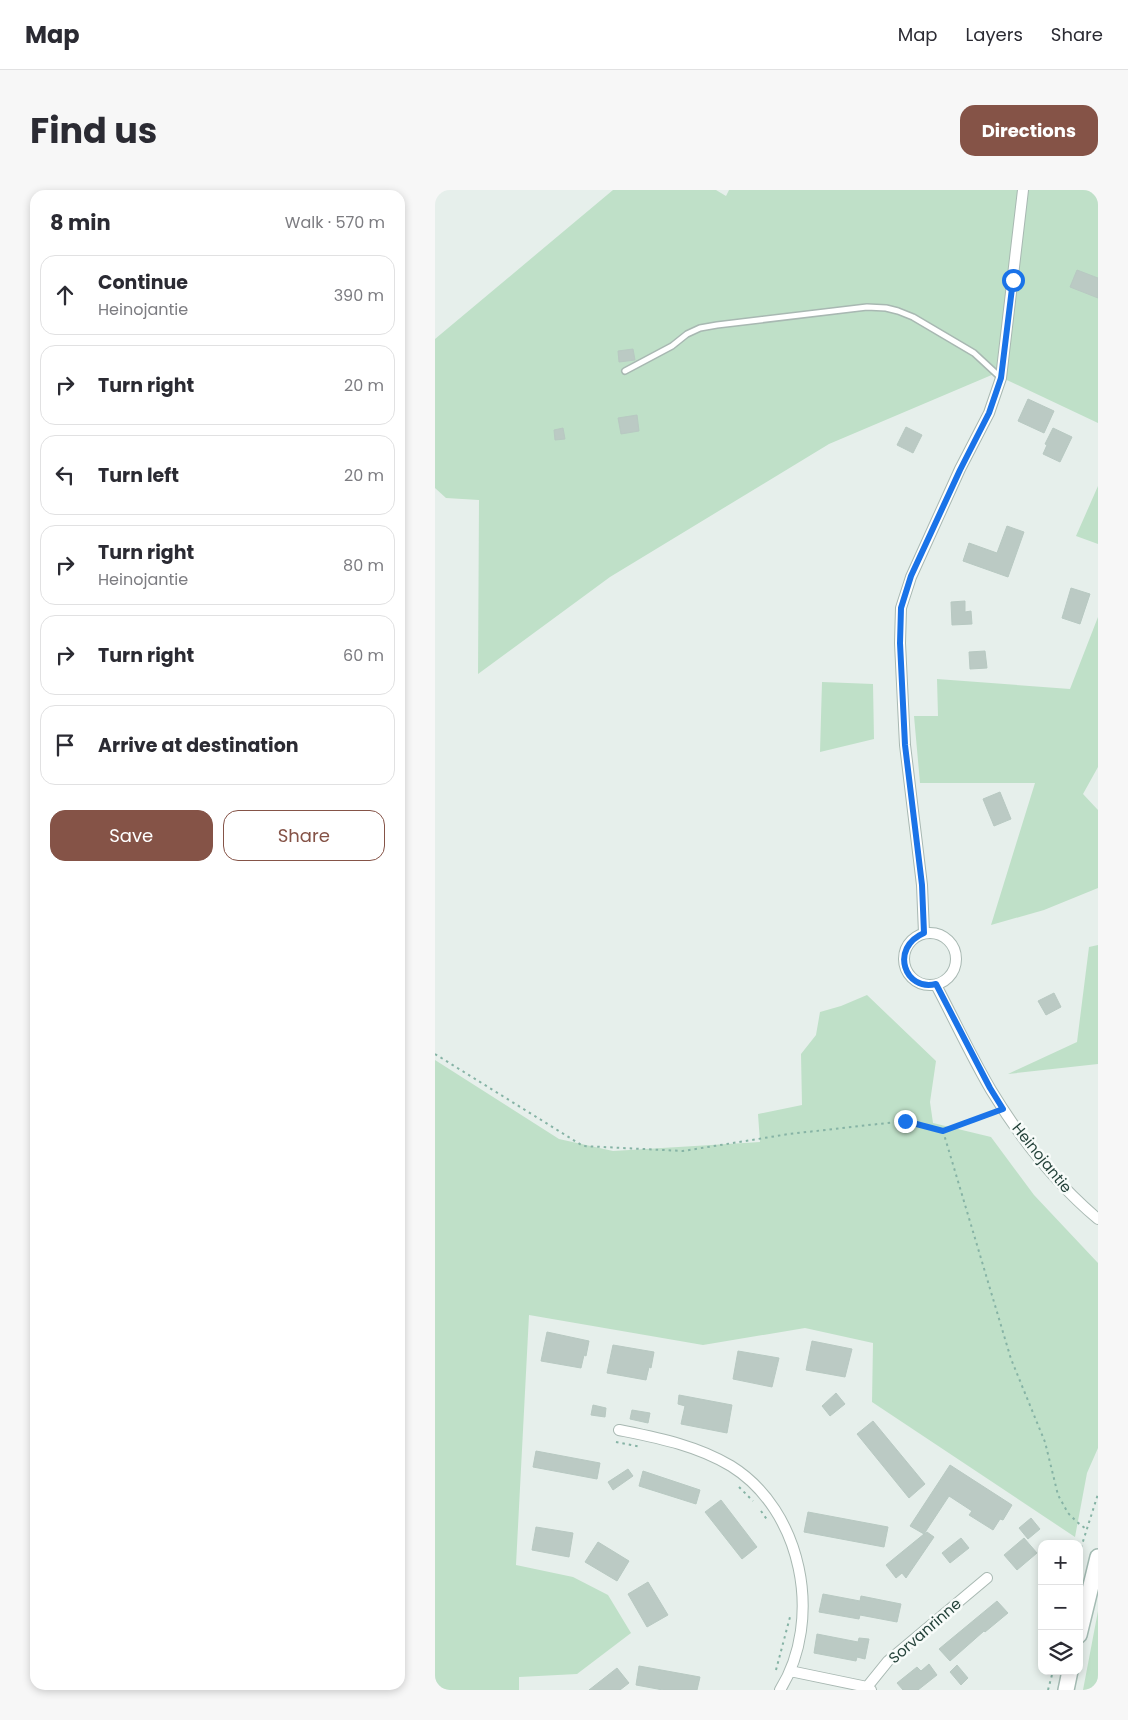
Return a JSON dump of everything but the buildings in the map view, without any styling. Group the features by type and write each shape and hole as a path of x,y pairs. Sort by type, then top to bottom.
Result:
{"street":[{"path":"924,933 922,885 905,745 900,643 901,608 911,576 960,470 989,413 1001,378 1023,190"},
{"path":"933,932 948,939 956,954 957,963 954,971 949,978 936,984 923,985 915,981 905,967 903,958 905,949 916,936 924,933 933,932"},
{"name":"Heinojantie","path":"936,984 990,1088 1029,1147 1055,1178 1098,1220"},
{"path":"619,1430 683,1444 731,1466 748,1479 766,1497 782,1521 792,1545 802,1587 801,1623 797,1650 790,1672 780,1690"},
{"path":"1080,1630 1098,1557"},
{"name":"Sorvanrinne","path":"869,1689 888,1661 987,1578"},
{"path":"790,1672 869,1689"},
{"path":"1066,1690 1069,1675"}],"lane":[{"path":"625,371 672,346 687,334 700,328 727,323 867,307 892,309 913,317 974,353 1001,378"}],"path":[{"path":"435,1054 583,1146 683,1151 789,1134 905,1121 943,1131 1003,1109"},
{"path":"943,1131 1011,1359 1045,1442 1057,1495 1068,1513 1086,1529"},
{"path":"616,1442 644,1447"},
{"path":"737,1485 756,1504 771,1526"},
{"path":"1083,1540 1098,1494"},
{"path":"776,1671 790,1613"},
{"path":"1048,1690 1052,1675"}],"green space":[{"path":"613,190 716,190 726,196 729,190 1098,190 1098,423 994,374 829,444 610,577 478,674 479,500 446,498 435,488 435,339"},
{"path":"1098,486 1098,544 1076,536"},
{"path":"1098,617 1098,767 1083,794 1098,810 1098,888 1044,910 991,925 1035,783 920,783 914,716 938,716 937,679 1070,689"},
{"path":"822,682 873,684 874,739 820,752"},
{"path":"1098,945 1098,1064 1008,1074 1077,1042 1089,947"},
{"path":"867,995 936,1061 930,1102 933,1123 991,1137 1034,1195 1098,1263 1098,1448 1087,1473 1075,1537 872,1402 873,1343 805,1328 703,1345 529,1315 516,1565 573,1577 608,1595 631,1633 577,1674 519,1677 519,1690 435,1690 435,1060 559,1139 613,1151 760,1142 758,1114 802,1105 801,1054 816,1035 820,1012 841,1006"},
{"path":"1098,1611 1098,1690 1083,1690"}],"route":[{"path":"905,1121 943,1131 1003,1109 990,1088 936,984 933,986 923,985 915,981 909,975 903,958 905,949 910,942 916,936 924,933 922,885 905,745 900,643 901,608 911,576 960,470 989,413 1001,378 1013,280"}]}
